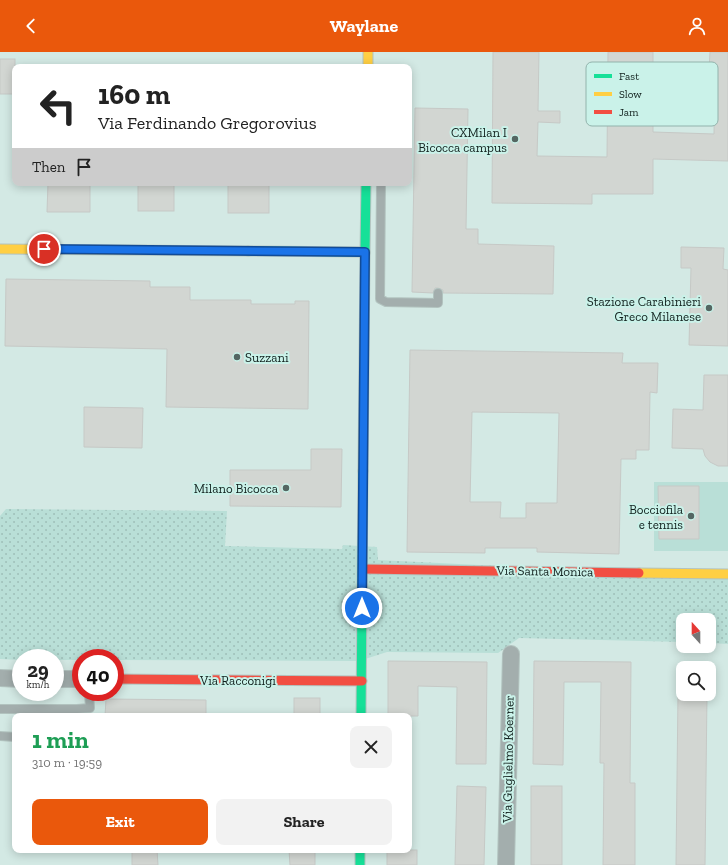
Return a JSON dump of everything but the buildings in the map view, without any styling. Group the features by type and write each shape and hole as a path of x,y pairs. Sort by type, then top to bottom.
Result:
{"street":[{"path":"368,52 368,64"},
{"path":"361,713 366,186"},
{"path":"0,249 365,252"},
{"name":"Via Santa Monica","path":"363,569 728,574"},
{"name":"Via Guglielmo Koerner","path":"506,865 511,654"},
{"path":"0,678 12,679"},
{"name":"Via Racconigi","path":"124,680 362,681"},
{"path":"360,853 360,865"}],"lane":[{"path":"381,186 380,299 386,302 438,303 438,293"},
{"path":"0,709 77,713 90,708 90,701"},
{"path":"0,736 12,736"}],"green space":[{"name":"Bocciofila e tennis","path":"654,482 728,482 728,551 654,551"},
{"path":"6,509 227,511 225,546 342,549 343,545 377,547 378,560 728,577 728,644 716,643 716,613 676,613 676,642 519,638 498,653 387,652 359,661 124,660 124,649 72,649 72,660 64,660 64,649 12,649 12,660 0,659 0,516"}],"traffic: fast":[{"path":"365,253 366,186"},
{"path":"248,251 365,252"},
{"path":"361,713 363,471"},
{"path":"360,853 360,865"}],"traffic: slow":[{"path":"368,52 368,64"},
{"path":"0,249 248,251"},
{"path":"363,471 365,253"},
{"path":"639,573 728,574"}],"traffic: jam":[{"path":"363,569 639,573"},
{"path":"124,679 362,681"}],"place":[{"name":"CXMilan I Bicocca campus","path":"515,139"},
{"name":"Stazione Carabinieri Greco Milanese","path":"709,308"},
{"name":"Suzzani","path":"237,357"},
{"name":"Milano Bicocca","path":"286,488"},
{"name":"Bocciofila e tennis","path":"691,516"}],"route":[{"path":"44,249 365,252 362,608"}]}
